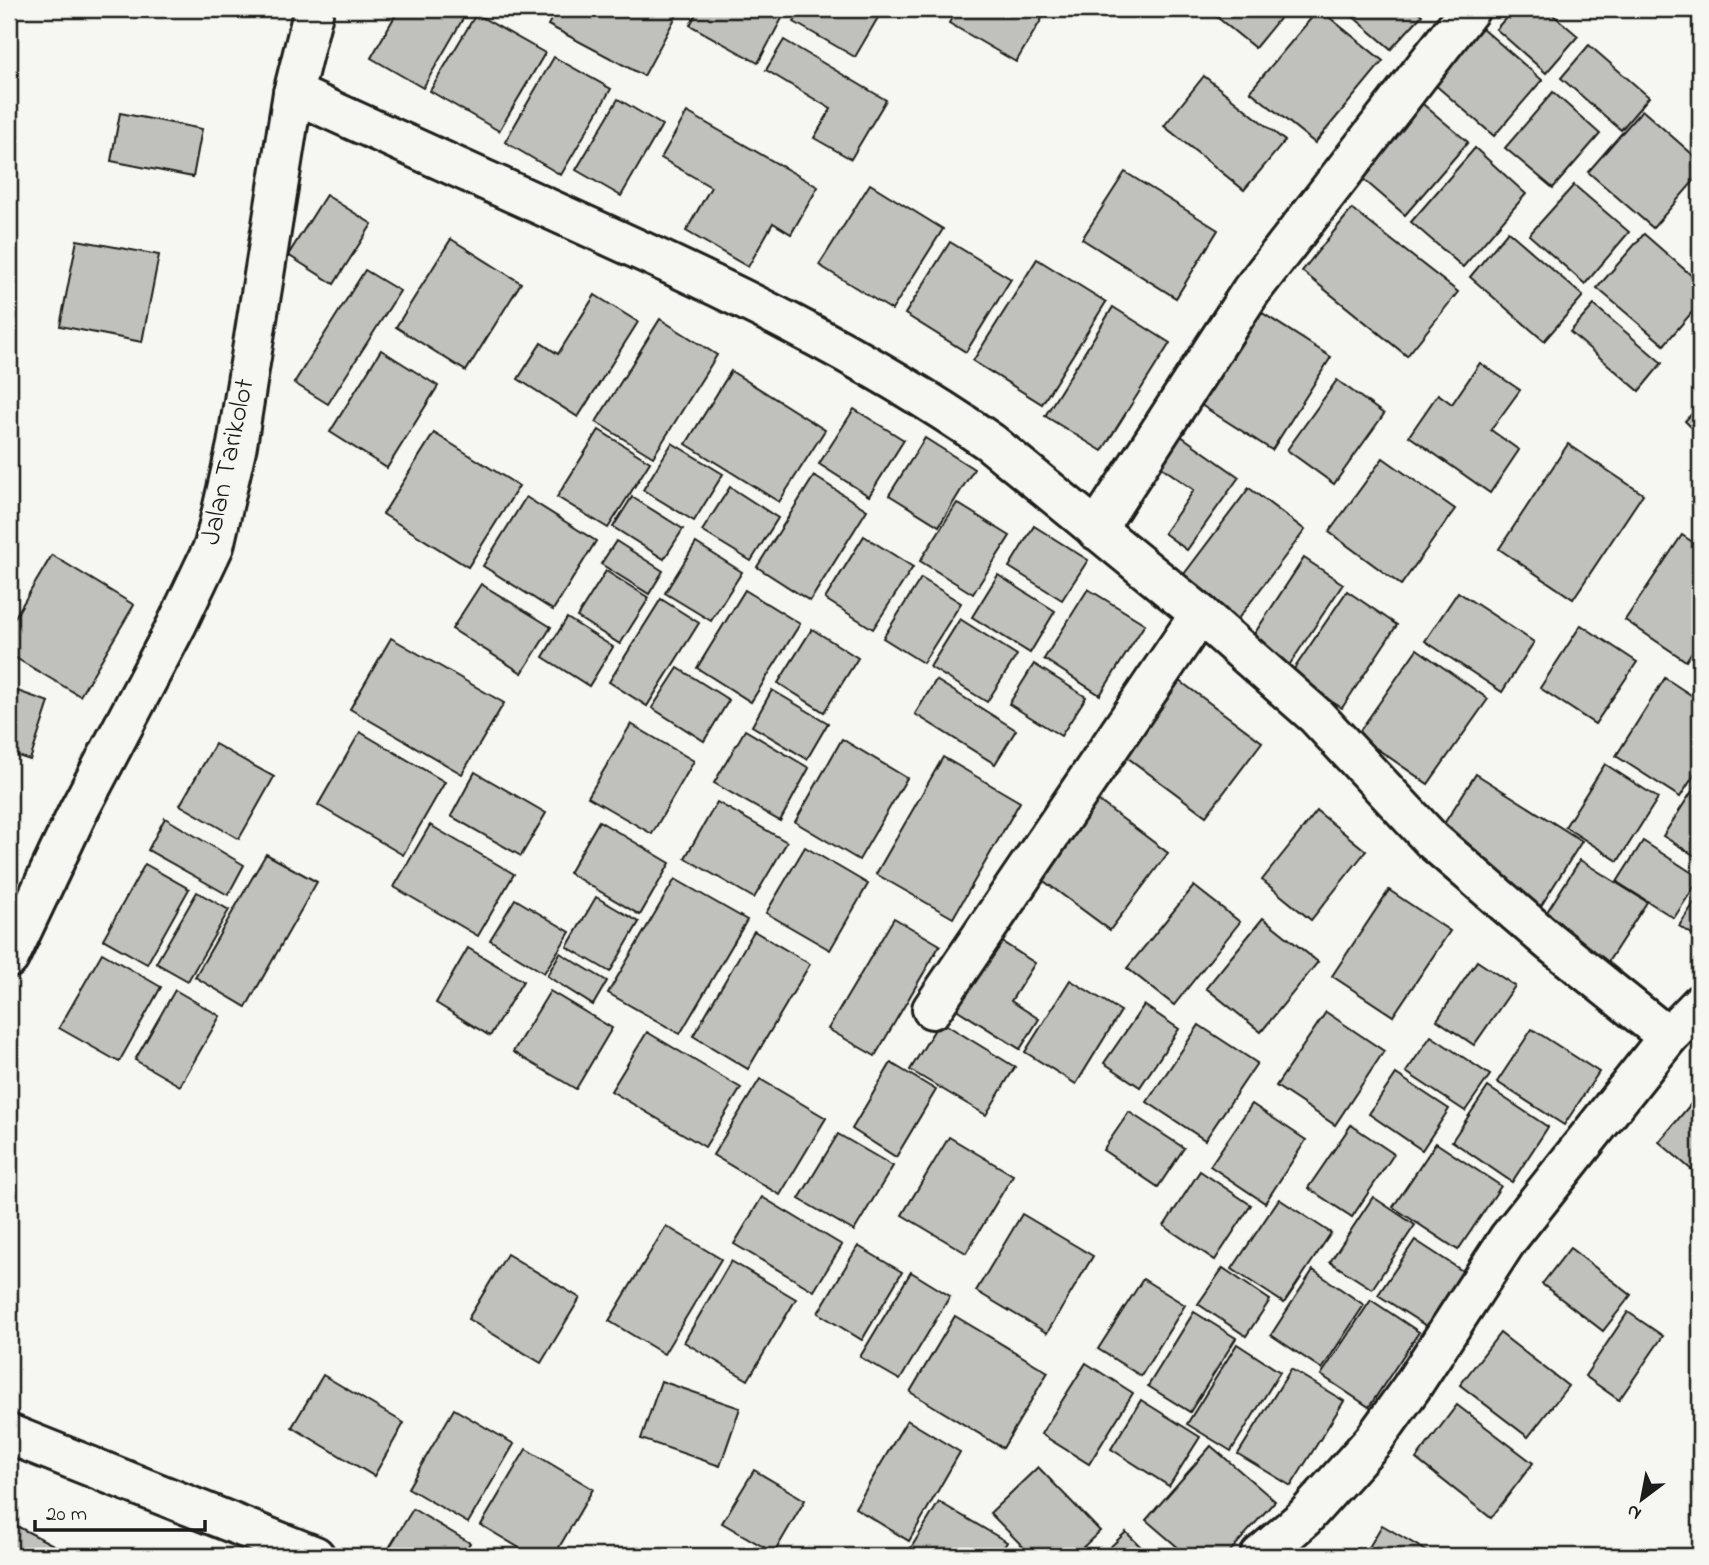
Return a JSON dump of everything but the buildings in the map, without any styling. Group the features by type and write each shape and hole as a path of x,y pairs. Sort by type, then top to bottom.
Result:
{"street":[{"name":"Jalan Tarikolot","path":"9,958 78,812 176,626 214,547 237,446 293,93 314,9"},
{"path":"1096,530 1251,290 1470,9"},
{"path":"293,93 640,250 792,323 990,442 1200,614 1316,716 1432,840 1550,942 1668,1037"},
{"path":"932,1010 1200,614"},
{"path":"1260,1556 1304,1518 1373,1441 1411,1388 1508,1239 1668,1037 1700,1004"},
{"path":"9,1433 315,1556"}]}
